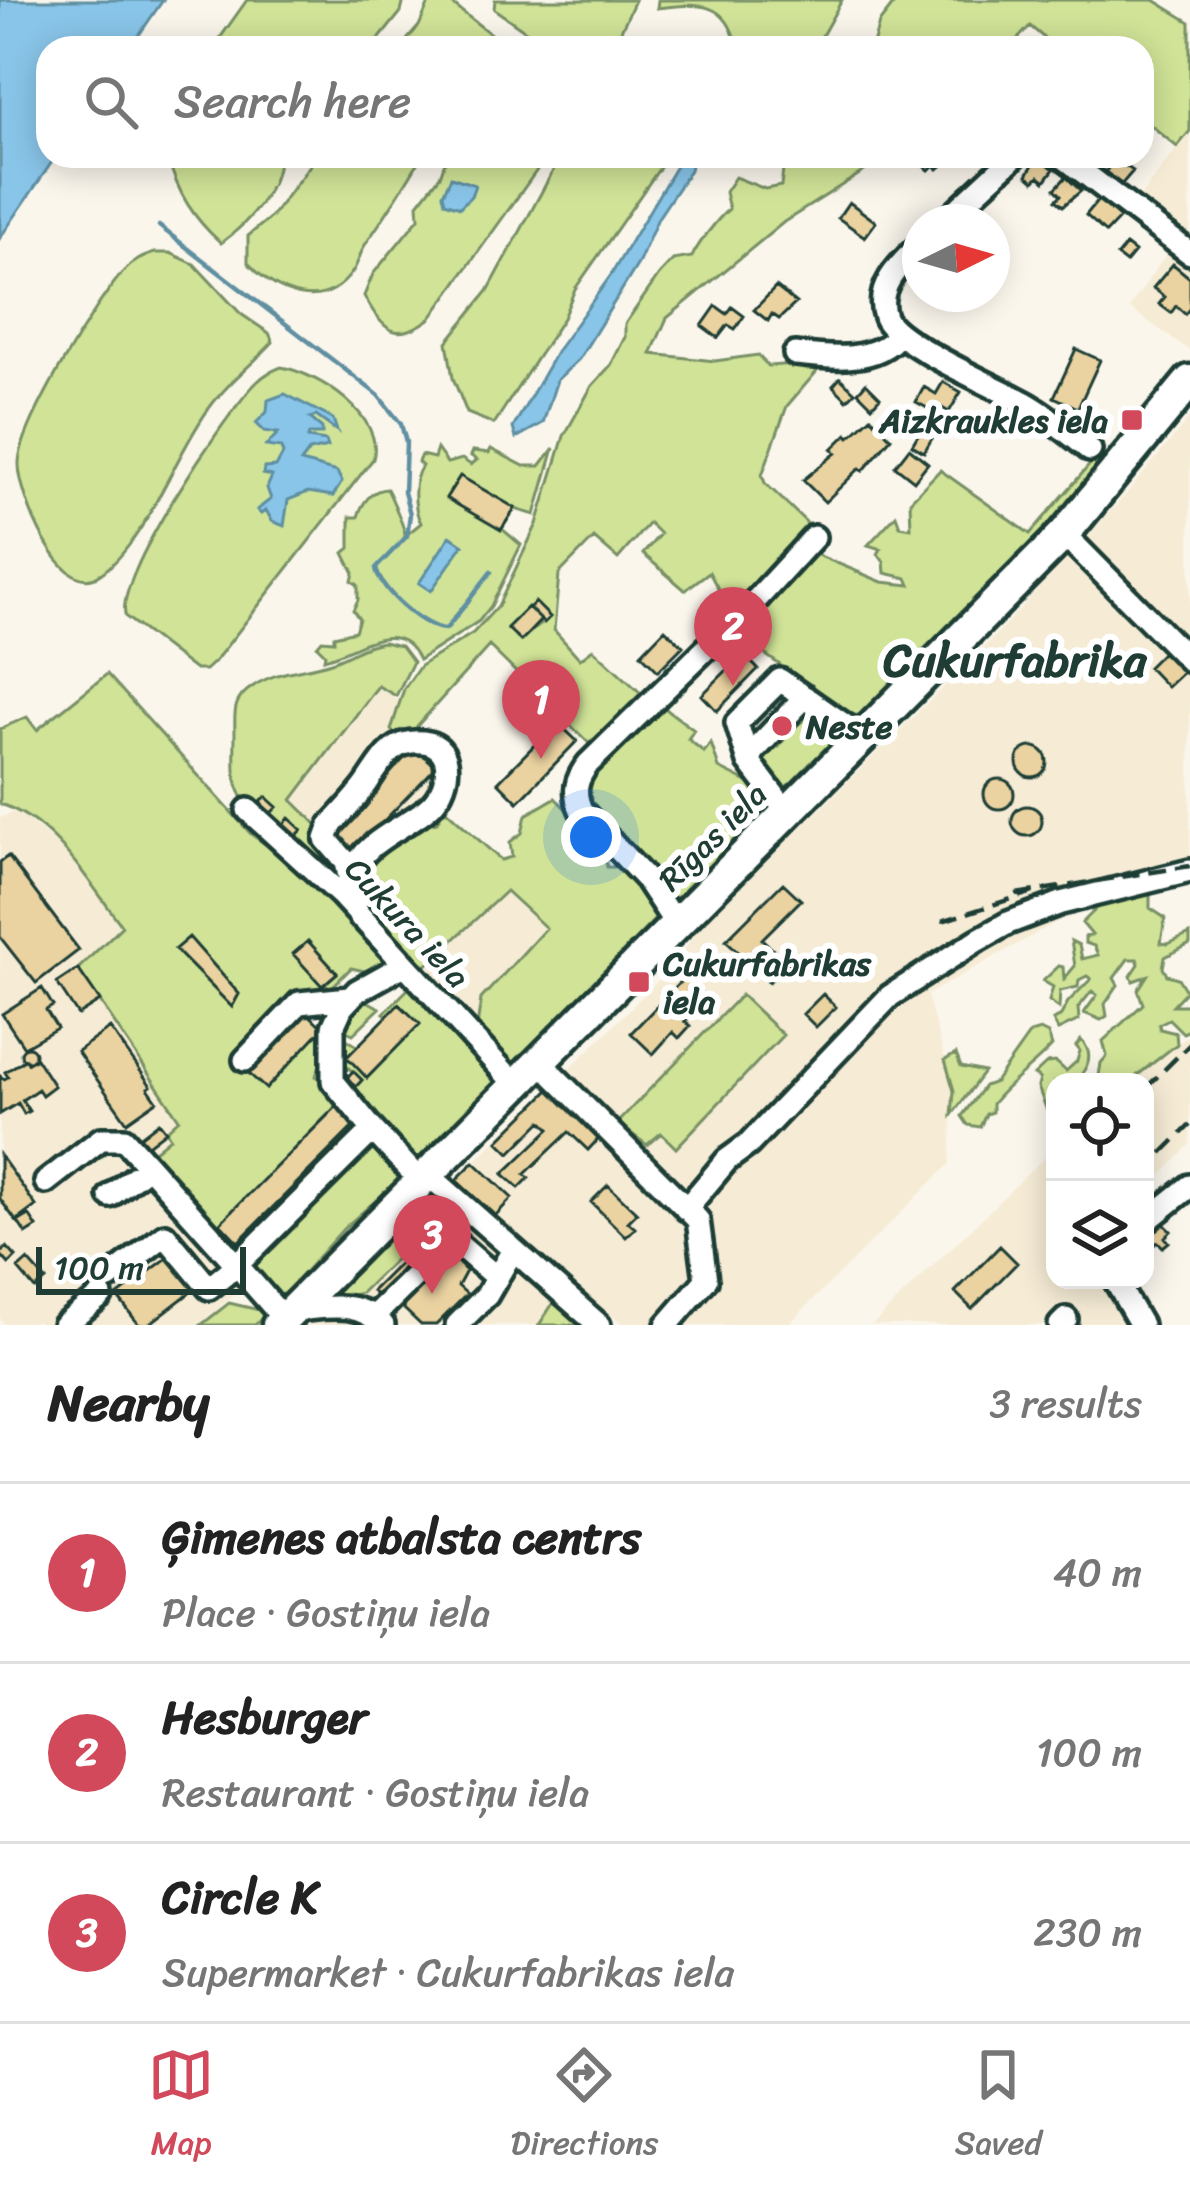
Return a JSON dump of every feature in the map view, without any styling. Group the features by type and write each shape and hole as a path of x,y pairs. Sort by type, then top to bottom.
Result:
{"highway":[{"name":"Rīgas iela","path":"285,1318 1064,534 1190,381"}],"street":[{"path":"963,204 1002,168"},
{"path":"1078,168 1190,254"},
{"path":"902,264 885,292 885,316 899,334 1029,405 1090,450"},
{"path":"795,354 842,358 884,349 899,334"},
{"path":"1064,534 1190,661"},
{"path":"675,923 646,880 581,810 576,790 588,764 673,693 814,537"},
{"path":"787,812 749,762 737,723 780,680 862,737"},
{"path":"749,762 805,697"},
{"path":"350,882 353,870 373,845 440,794 446,757 433,744 403,744 385,754 364,789 331,825 326,839 346,862 351,899 360,917"},
{"name":"Cukura iela","path":"248,809 360,917 516,1085"},
{"path":"686,1209 865,1018 912,981 1033,913 1190,871"},
{"path":"245,1060 299,1003 349,998 404,965"},
{"path":"349,998 333,1027 333,1081 411,1172 439,1184 599,1325"},
{"path":"539,1060 698,1220 706,1280 667,1325"},
{"path":"64,1325 165,1235 209,1288 374,1130"},
{"path":"46,1182 101,1138 124,1139 285,1318 338,1307 358,1308 371,1322 452,1238 497,1278"},
{"path":"110,1196 148,1167"},
{"path":"1154,1215 1190,1186"},
{"path":"457,1325 487,1295 513,1250"},
{"path":"1120,1289 1141,1325"}],"shaded area":[{"path":"1190,131 1190,351 1129,308 1181,232 1138,199"},
{"path":"1190,417 1190,877 1071,914 927,995 954,1091 950,1164 788,1325 625,1325 590,1300 578,1284 538,1325 307,1325 680,958 693,934 990,641","holes":["741,995 783,1035 675,1147 661,1133 647,1145 617,1123"]},
{"path":"379,685 422,721 418,731 437,737 445,809 437,822 420,825 362,865 291,800"},
{"path":"17,810 63,849 123,927 100,1001 180,1120 170,1138 170,1171 148,1188 240,1291 198,1325 39,1325 36,1321 5,1325 0,1319 0,818"},
{"path":"506,891 547,928 481,999 477,1027 424,971"},
{"path":"1190,1034 1190,1144 1154,1183 1154,1073 1140,1073"},
{"path":"1046,1156 1046,1289 1110,1289 1129,1325 872,1325"}],"green space":[{"path":"247,0 404,0 401,12 382,36 222,36"},
{"path":"447,0 493,36 410,36 429,3"},
{"path":"495,0 635,0 618,36 533,36 494,9"},
{"path":"658,0 842,0 822,36 734,36 719,13 709,8 657,8"},
{"path":"897,0 1154,0 1190,22 1190,131 1177,147 1154,128 1154,36 1042,36 1030,26 1020,36 875,36"},
{"path":"171,168 277,168 259,205 221,243 187,204"},
{"path":"308,168 415,168 353,271 328,292 315,296 286,290 248,263 248,236 272,216"},
{"path":"443,168 538,168 431,318 408,330 392,330 364,296 373,274 419,218 418,204"},
{"path":"555,168 660,168 575,289 563,318 494,424 467,413 453,378 447,342 488,291"},
{"path":"785,168 869,168 784,222 667,318 651,354 715,361 758,355 768,366 825,362 787,406 762,475 806,522 809,536 803,545 753,599 698,647 730,611 709,572 685,590 643,554 660,534 649,523 618,559 594,538 559,574 554,630 580,659 593,649 644,696 594,748 489,646 417,726 450,752 454,772 445,809 501,860 512,857 510,842 522,833 526,815 555,798 610,853 605,857 607,867 616,867 617,861 635,878 657,917 514,1064 507,1062 477,1027 481,999 546,928 506,891 419,972 377,931 360,906 355,880 361,867 398,835 437,822 448,790 448,756 427,740 401,741 391,730 404,689 420,666 473,633 498,606 537,524 564,436 592,386 611,365 625,337 625,324 659,275 673,260 692,257 729,209 725,192 735,177 765,189 781,186","holes":["535,603 549,617 520,641 508,628"]},
{"path":"155,253 170,253 194,264 273,342 210,407 146,520 116,561 99,575 84,579 56,558 44,539 26,496 19,463 32,421 96,308 128,268"},
{"path":"281,367 330,387 359,413 374,443 373,459 216,660 205,670 195,670 126,617 126,599 153,536 199,460 242,399 257,382"},
{"path":"554,448 535,515 515,509 502,529 521,545 479,621 419,660 410,646 388,638 324,659 317,646 322,640 334,641 334,636 355,631 359,619 353,610 358,585 352,581 354,573 344,553 350,548 350,517 358,517 372,495 387,489 405,536 421,523 415,494 421,455 434,458 437,449 447,463 462,459 471,465 477,460 471,456 473,451 489,453 491,449 524,466 540,466"},
{"path":"1092,462 1098,467 1037,538 860,715 850,715 834,703 831,706 790,670 782,674 780,665 739,636 682,687 808,551 882,582 910,585 907,578 885,573 878,554 881,549 868,545 896,515 900,526 911,528 910,501 940,470 1030,534"},
{"path":"383,642 401,646 413,662 396,696 378,686 292,800 332,846 340,881 299,842 296,836 301,830 277,831 244,799 236,781 236,708 240,697 261,681"},
{"path":"107,674 251,834 265,844 280,845 384,956 383,967 373,973 351,968 330,989 297,992 298,999 246,1052 323,1028 324,1053 316,1076 363,1124 355,1137 349,1131 358,1121 339,1103 221,1223 238,1241 249,1231 255,1237 243,1248 234,1249 166,1174 170,1170 153,1152 170,1138 166,1131 179,1119 78,969 122,926 54,839 20,812 0,804 0,729 27,717 37,730","holes":["189,938 239,994 232,1007 176,950","308,941 337,973 322,986 294,954"]},
{"path":"662,706 694,730 688,739 704,752 711,743 719,768 751,784 770,802 673,904 587,808 586,778"},
{"path":"808,717 832,725 835,740 793,784 781,787 767,773 764,760"},
{"path":"1160,886 1150,895 1150,908 1165,918 1161,943 1190,934 1190,944 1165,957 1163,968 1186,991 1173,1005 1190,1005 1190,1030 1183,1033 1169,1019 1159,1024 1160,1029 1176,1033 1177,1044 1140,1073 1099,1073 1107,1056 1103,1041 1143,1004 1138,990 1147,976 1133,981 1131,976 1137,959 1128,959 1114,978 1118,985 1105,1004 1107,1016 1101,1020 1084,1013 1097,995 1092,991 1078,1008 1079,1020 1058,1030 1053,1020 1091,979 1087,976 1079,980 1078,987 1060,991 1059,1008 1049,1001 1053,987 1043,981 1059,966 1064,979 1075,966 1071,941 1079,945 1082,959 1098,955 1094,946 1085,943 1085,937 1092,935 1082,923 1100,905"},
{"path":"409,988 501,1078 416,1163 350,1093 362,1080 335,1056 342,1036 357,1046 347,1057 368,1077 419,1024 399,1004 388,1016 384,1013"},
{"path":"741,995 783,1035 676,1148 661,1133 647,1145 617,1123"},
{"path":"365,1000 380,1008 353,1034 342,1029"},
{"path":"1030,1033 1048,1034 1052,1046 999,1096 980,1127 968,1125 962,1116 984,1086 995,1082"},
{"path":"1081,1040 1088,1050 1087,1066 1082,1073 1046,1073 1046,1108 1040,1079 1034,1075 1047,1063 1056,1062 1066,1071 1077,1061 1080,1051 1076,1046"},
{"path":"956,1054 961,1067 984,1072 952,1115 954,1091 945,1060"},
{"path":"373,1143 403,1177 344,1228 280,1299 255,1266"},
{"path":"435,1195 464,1219 456,1226 461,1219 448,1209 422,1232 408,1218"},
{"path":"405,1221 420,1235 361,1293 324,1302"},
{"path":"557,1297 589,1325 539,1325"},
{"path":"229,1303 268,1312 255,1325 201,1325"}],"water":[{"path":"0,0 163,0 138,36 36,36 36,168 48,168 0,238"},
{"path":"675,168 690,168 579,359 557,380 543,423 516,438 513,428 558,349 611,275"},
{"path":"451,177 475,185 460,207 445,202 443,194"},
{"path":"285,394 333,419 337,431 316,416 310,418 322,434 308,438 326,441 328,447 309,451 301,462 337,472 342,482 333,496 308,492 288,500 284,526 272,521 266,510 261,514 257,510 271,499 267,488 272,476 263,474 264,468 276,467 283,454 281,448 266,446 278,433 264,431 256,423 267,412 268,400"},
{"path":"450,536 463,545 431,591 419,583"}],"building":[{"path":"1031,168 1054,169 1045,181 1027,175"},
{"path":"1108,168 1133,171 1121,185 1105,172"},
{"path":"1066,177 1081,191 1063,206 1056,200 1061,195 1055,189"},
{"path":"1099,199 1120,218 1106,233 1086,215"},
{"path":"849,202 876,222 865,237 838,218"},
{"path":"1126,245 1135,252 1126,263 1117,256"},
{"path":"1173,264 1190,278 1190,308 1185,314 1176,306 1171,313 1159,304 1165,297 1153,288"},
{"path":"776,287 796,303 779,319 772,314 768,321 754,310"},
{"path":"716,306 727,314 732,307 744,316 735,329 728,325 718,338 702,326"},
{"path":"1076,349 1100,360 1078,408 1054,397"},
{"path":"840,378 855,392 847,400 833,386"},
{"path":"943,382 961,392 949,412 916,402 924,387 936,394"},
{"path":"866,383 880,397 872,406 858,392"},
{"path":"871,417 891,438 863,471 860,468 825,502 803,480 836,453 832,449 847,434 850,437"},
{"path":"922,428 934,435 924,452 912,445"},
{"path":"909,448 928,463 914,481 895,466"},
{"path":"460,476 515,508 501,530 446,498"},
{"path":"535,602 550,617 544,623 529,608"},
{"path":"528,607 541,620 521,641 507,628"},
{"path":"665,629 683,646 658,671 641,654"},
{"path":"1163,652 1183,672 1167,687 1148,667"},
{"path":"743,654 758,669 717,711 702,695"},
{"path":"557,722 577,741 518,802 498,782"},
{"path":"415,747 436,767 350,856 329,837"},
{"path":"1032,747 1043,751 1047,762 1043,773 1032,777 1021,773 1017,762 1021,751"},
{"path":"999,779 1010,783 1014,794 1010,805 999,809 988,805 984,794 988,783"},
{"path":"266,797 277,807 268,816 257,806"},
{"path":"1027,806 1038,810 1042,821 1038,832 1027,836 1016,832 1012,821 1016,810"},
{"path":"289,818 302,830 289,843 277,831"},
{"path":"8,856 79,950 36,983 0,937 0,862"},
{"path":"783,883 801,900 762,939 788,964 769,982 726,940"},
{"path":"189,937 239,994 232,1007 175,949"},
{"path":"308,941 337,973 322,986 293,954"},
{"path":"78,969 100,1001 78,1015 57,983"},
{"path":"685,977 708,999 685,1022 690,1026 679,1038 673,1032 653,1054 631,1033"},
{"path":"42,988 53,1006 46,1010 57,1028 24,1047 2,1014"},
{"path":"823,994 836,1007 816,1027 803,1014"},
{"path":"399,1004 420,1024 367,1078 347,1057"},
{"path":"302,1008 323,1028 266,1089 245,1070"},
{"path":"110,1028 157,1101 127,1122 77,1051"},
{"path":"28,1047 35,1054 28,1061 21,1054"},
{"path":"36,1058 54,1086 42,1095 38,1089 22,1100 29,1111 24,1114 18,1103 0,1114 0,1076 8,1077 5,1072"},
{"path":"353,1071 362,1080 350,1093 340,1085"},
{"path":"556,1088 602,1135 588,1150 569,1132 525,1174 529,1178 519,1188 503,1174 550,1129 542,1121 510,1153 498,1141"},
{"path":"340,1103 358,1122 238,1242 220,1223"},
{"path":"159,1122 166,1131 144,1148 137,1139"},
{"path":"0,1155 36,1206 16,1221 0,1199"},
{"path":"474,1162 512,1198 495,1216 456,1180"},
{"path":"608,1185 637,1213 628,1222 635,1228 626,1237 591,1202"},
{"path":"29,1215 37,1227 26,1234 18,1222"},
{"path":"1161,1221 1171,1231 1163,1247 1158,1242 1154,1245 1154,1227"},
{"path":"1000,1246 1017,1263 972,1309 955,1292"},
{"path":"7,1247 16,1257 9,1264 0,1254"},
{"path":"410,1253 422,1266 422,1286 413,1294 403,1285 384,1303 372,1291"},
{"path":"448,1253 466,1271 458,1286 467,1294 436,1325 421,1325 404,1309 405,1304"},
{"path":"171,1255 196,1288 148,1325 139,1325 117,1296"},
{"path":"28,1260 46,1280 35,1289 18,1269"}],"waterway":[{"path":"159,226 378,395 401,424 406,442 404,492 410,514 407,536 376,568 394,597 415,616 446,629 491,572"}],"railway":[{"path":"1016,894 1190,866"},
{"path":"942,921 1033,892"},
{"path":"1154,1080 1190,1044"},
{"path":"1162,1153 1190,1125"}],"place":[{"name":"Aizkraukles iela","path":"1132,420"},
{"name":"Hesburger","path":"733,686"},
{"name":"Neste","path":"782,726"},
{"name":"Ģimenes atbalsta centrs","path":"541,759"},
{"name":"Cukurfabrikas iela","path":"639,982"},
{"name":"Circle K","path":"432,1294"}],"district":[{"name":"Cukurfabrika","path":"1015,660"}]}
